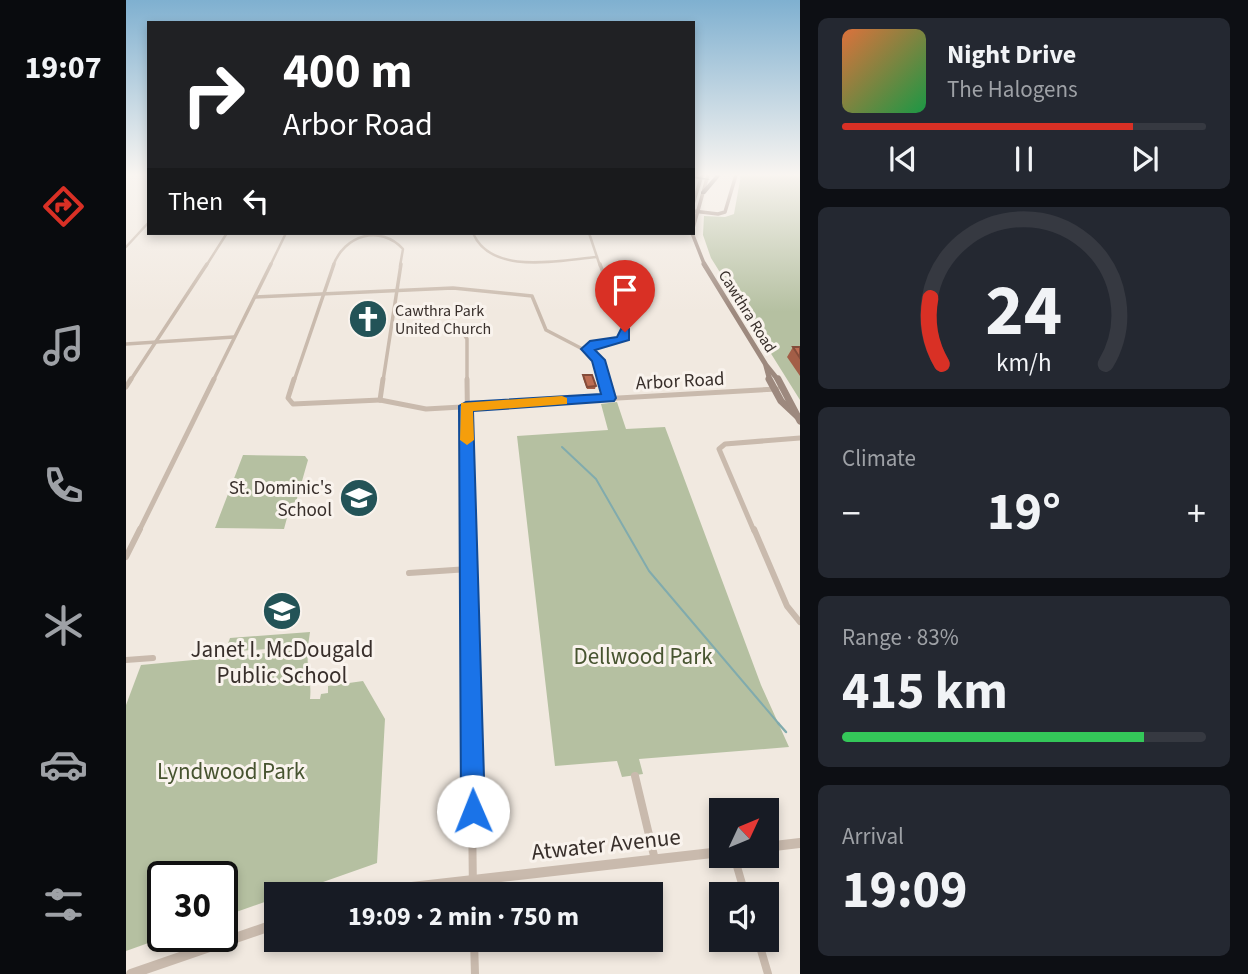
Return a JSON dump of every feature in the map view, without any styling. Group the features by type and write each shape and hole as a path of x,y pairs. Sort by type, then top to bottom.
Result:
{"main road":[{"name":"Cawthra Road","path":"693,235 706,269 765,365 776,375 798,412 798,419"},
{"name":"Cawthra Road","path":"765,365 766,374 789,412 798,419"}],"street":[{"path":"126,247 147,224"},
{"path":"126,387 226,235"},
{"path":"126,557 285,235"},
{"path":"324,293 342,246 371,235"},
{"path":"378,235 392,239 402,246 380,401"},
{"path":"474,235 483,251 502,260 597,257"},
{"path":"587,349 595,344 621,341 625,335 590,235"},
{"path":"255,297 453,288 532,296 546,330 562,340 587,349 598,360 609,398"},
{"name":"Arbor Road","path":"324,293 288,398 291,403 297,405 380,401 418,409 784,389"},
{"path":"464,334 467,339 472,882"},
{"path":"126,344 234,337"},
{"path":"800,438 725,444 719,453 787,606 800,622"},
{"path":"409,573 469,569"},
{"path":"126,660 153,658"},
{"path":"635,776 655,860"},
{"path":"779,845 800,843"},
{"name":"Atwater Avenue","path":"452,882 709,853"},
{"path":"131,974 264,928"},
{"path":"474,952 475,974"},
{"path":"762,952 768,974"}],"green space":[{"path":"704,220 800,220 800,400 711,258 703,235"},
{"name":"Dellwood Park","path":"617,402 626,429 665,427 761,685 789,747 639,759 643,774 622,777 617,761 555,766 517,436 608,430 601,404"},
{"path":"243,455 305,456 308,460 296,502 291,503 284,529 215,528"},
{"path":"310,632 308,646 225,652 230,638"},
{"name":"Lyndwood Park","path":"308,649 310,699 320,699 321,694 328,693 328,686 363,681 385,719 377,863 323,882 264,882 264,902 238,911 238,861 147,861 147,944 126,951 126,705 141,665"}],"building":[{"path":"793,347 800,347 800,358"},
{"path":"583,375 592,375 596,386 587,387"}],"waterway":[{"path":"562,447 596,479 649,571 779,724"},
{"path":"778,723 786,732"}],"slow traffic":[{"path":"467,440 466,406 562,401"}],"place":[{"name":"Cawthra Park United Church","path":"368,319"},
{"name":"St. Dominic's School","path":"359,498"},
{"name":"Janet I. McDougald Public School","path":"282,611"}],"route":[{"path":"473,811 466,406 609,398 598,360 587,349 595,344 621,341 625,338 625,332"}]}
